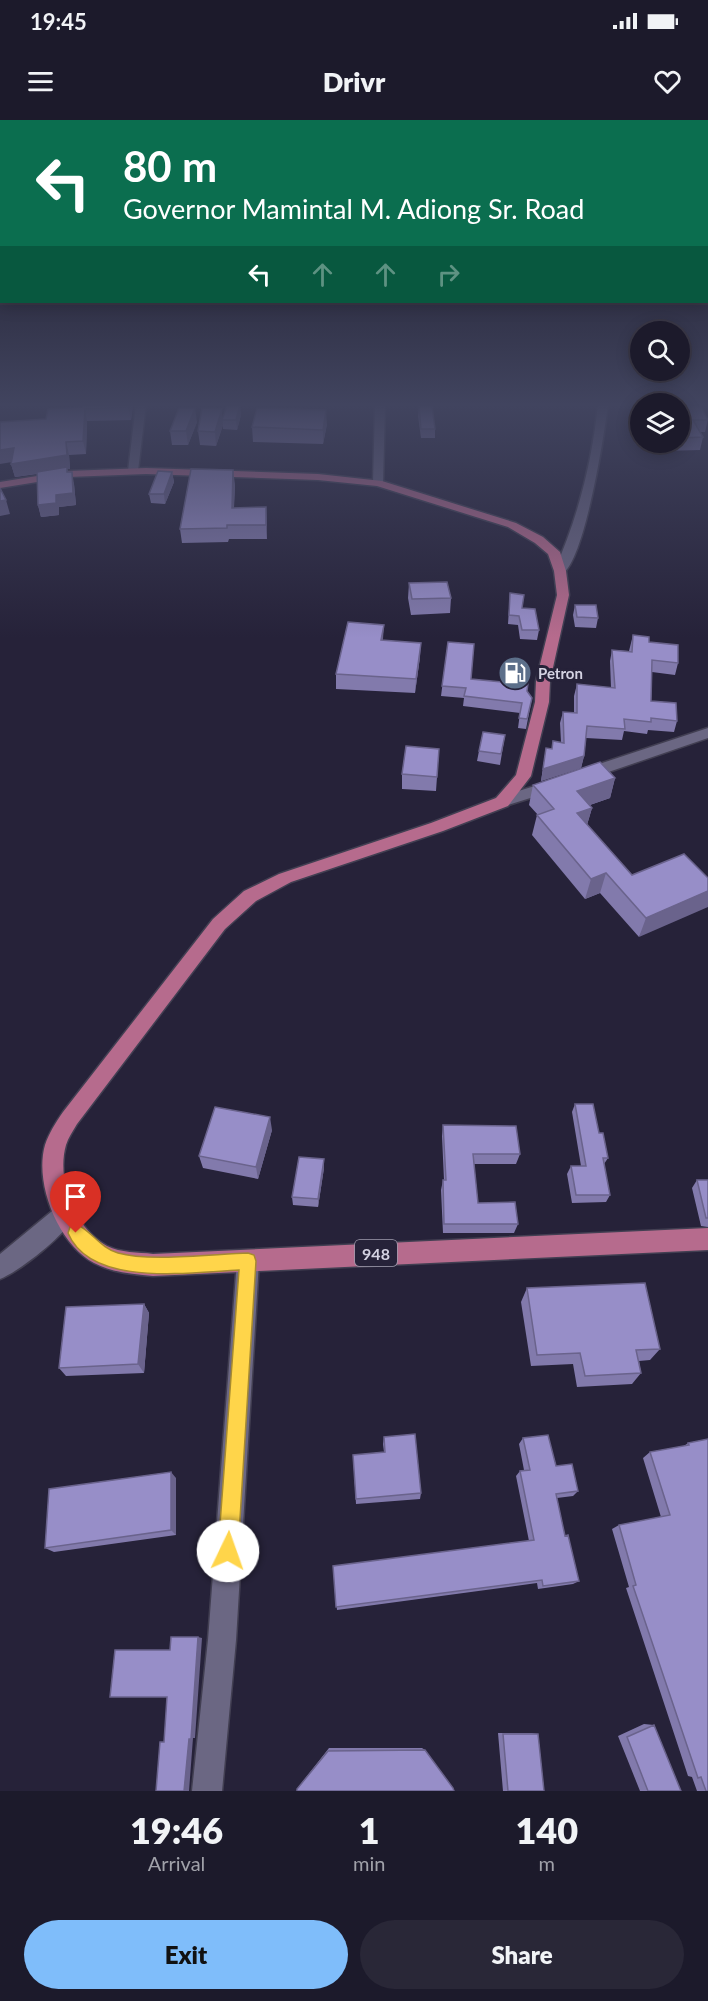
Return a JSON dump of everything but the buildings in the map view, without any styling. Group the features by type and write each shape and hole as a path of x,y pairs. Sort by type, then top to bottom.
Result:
{"main road":[{"path":"0,485 19,482"},
{"path":"368,482 378,483 512,525 539,540 554,552 560,571 563,595 543,681 542,702 523,776 502,802"},
{"name":"948","path":"502,802 437,827 285,878 250,896 219,924 70,1118 60,1136 55,1146 53,1175 65,1214 76,1233 95,1252 118,1262 153,1265 426,1250 708,1239"}],"street":[{"path":"560,571 574,543 589,482"},
{"path":"502,802 708,734"},
{"path":"0,1268 38,1239 65,1214"},
{"path":"207,1791 222,1640 248,1261"}],"place":[{"name":"Petron","path":"515,673"}],"route":[{"path":"76,1233 95,1252 118,1262 153,1265 248,1261 228,1551"}]}
